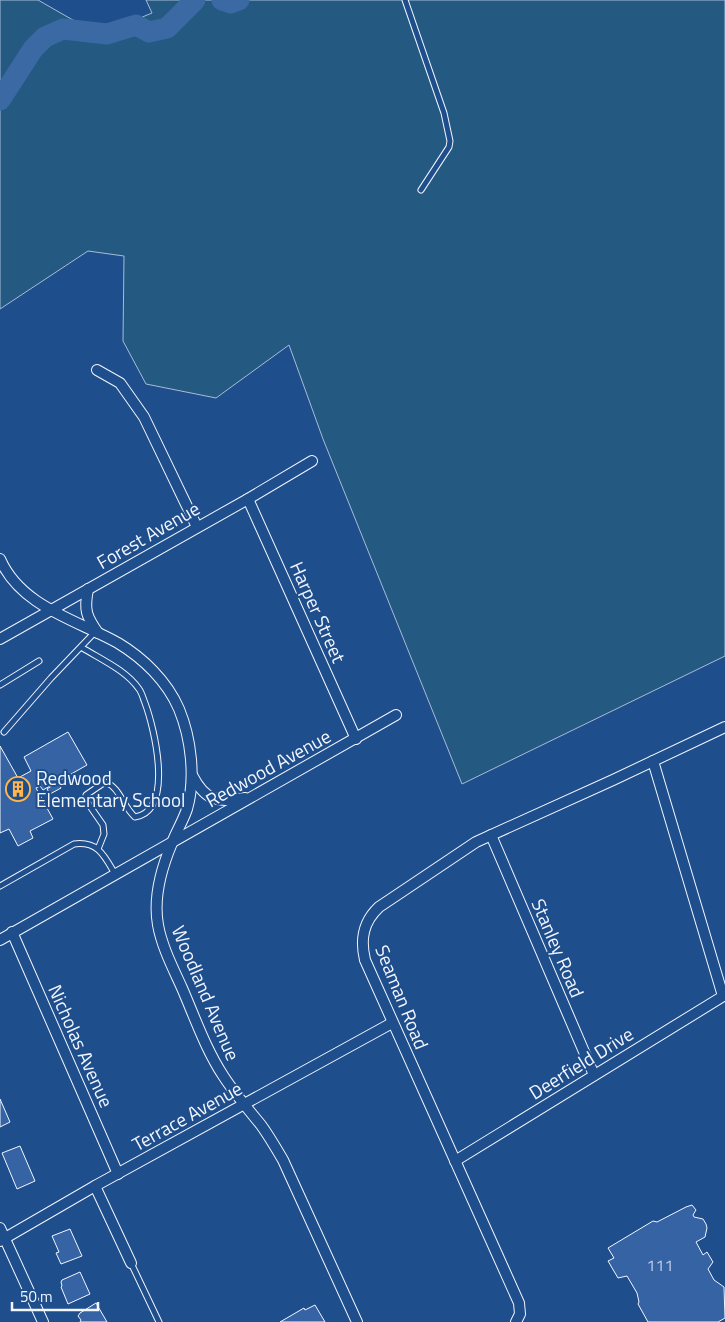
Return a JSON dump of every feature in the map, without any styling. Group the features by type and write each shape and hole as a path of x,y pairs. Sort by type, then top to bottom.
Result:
{"street":[{"path":"97,370 120,383 144,417 197,527"},
{"name":"Forest Avenue","path":"0,639 312,461"},
{"name":"Harper Street","path":"248,499 356,739"},
{"name":"Woodland Avenue","path":"0,559 23,591 51,611 118,643 136,655 165,686 178,708 184,723 190,755 191,790 187,809 171,844 160,877 157,902 158,924 165,949 211,1055 224,1079 271,1139 283,1160 357,1322"},
{"path":"88,589 85,604 87,616 96,633"},
{"name":"Redwood Avenue","path":"0,940 396,715"},
{"name":"Seaman Road","path":"516,1322 520,1314 519,1303 364,960 362,946 365,927 369,918 380,907 476,842 725,727"},
{"path":"653,761 724,995"},
{"path":"191,772 199,788 210,798 224,801 251,797"},
{"name":"Stanley Road","path":"491,835 594,1075"},
{"name":"Nicholas Avenue","path":"12,932 118,1174"},
{"name":"Deerfield Drive","path":"455,1161 724,995"},
{"name":"Terrace Avenue","path":"2,1240 95,1186 392,1023"},
{"path":"95,1186 131,1263"},
{"path":"0,1228 2,1240 43,1322"}],"lane":[{"path":"405,0 444,113 450,141 449,146 421,190"},
{"path":"4,732 96,633"},
{"path":"81,647 132,679 141,691 151,720 157,747 158,778 156,794 151,807 142,816 135,817 128,811 111,784 105,782 86,795 85,799 103,825 104,834 98,849"},
{"path":"0,686 39,661"},
{"path":"0,886 74,844 84,843 103,852 115,874"},
{"path":"131,1263 159,1322"}],"shaded area":[{"path":"0,0 38,0 99,35 152,13 146,0 725,0 725,656 462,784 323,439 289,345 216,398 146,384 123,341 124,256 88,251 0,309"}],"building":[{"name":"Redwood Elementary School","path":"68,732 87,765 43,790 40,786 36,788 53,819 30,831 33,838 18,846 9,829 0,833 0,746 18,778 31,771 24,757"},
{"path":"58,782 61,788 50,794 47,789"},
{"path":"0,1099 10,1122 0,1127"},
{"path":"20,1146 35,1181 17,1189 2,1153"},
{"path":"692,1205 696,1210 693,1215 694,1217 703,1219 706,1224 705,1237 696,1242 703,1255 707,1252 713,1262 708,1269 714,1280 724,1287 725,1318 718,1322 648,1322 638,1304 637,1293 627,1276 618,1278 608,1261 614,1258 608,1248 653,1221 657,1222"},
{"path":"70,1229 82,1256 61,1264 56,1253 59,1252 52,1236"},
{"path":"80,1272 90,1294 68,1304 61,1287 61,1282"},
{"path":"96,1303 107,1322 80,1322 81,1320 78,1316 80,1313"},
{"path":"315,1305 325,1322 280,1322 304,1308 305,1310"}],"waterway":[{"path":"0,100 33,49 45,37 63,29 107,34 136,25 149,32 167,28 195,0"},
{"path":"222,0 231,3 239,0"}],"place":[{"name":"Redwood Elementary School","path":"18,789"}]}
